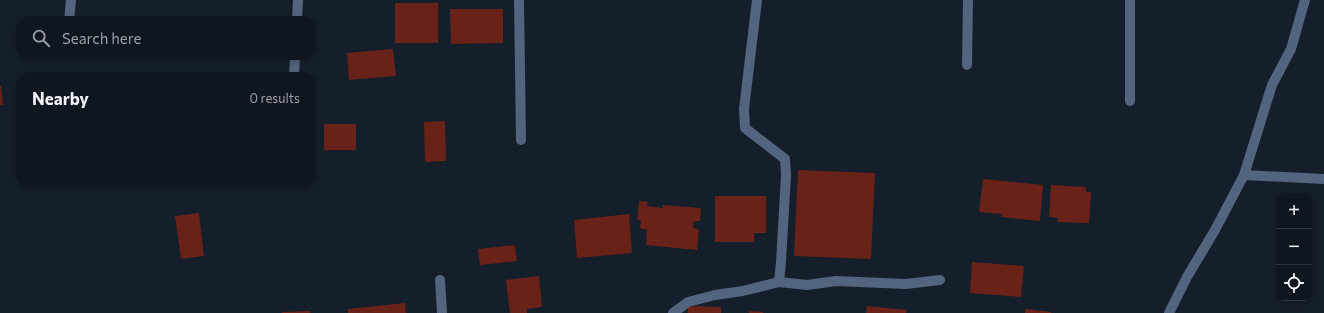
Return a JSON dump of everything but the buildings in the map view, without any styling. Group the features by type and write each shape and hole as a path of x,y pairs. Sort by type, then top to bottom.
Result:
{"street":[{"path":"70,16 72,0"},
{"path":"297,16 298,0"},
{"path":"519,0 521,140"},
{"path":"757,0 744,109 745,128 785,159 786,175 779,282"},
{"path":"967,64 968,0"},
{"path":"1130,0 1130,101"},
{"path":"1169,313 1244,175 1256,131 1266,106 1272,85 1292,49 1305,0"},
{"path":"294,72 295,60"},
{"path":"1244,175 1324,179"},
{"path":"440,280 442,313"},
{"path":"673,313 688,302 779,282 807,285 836,281 871,281 906,284 940,280"}]}
